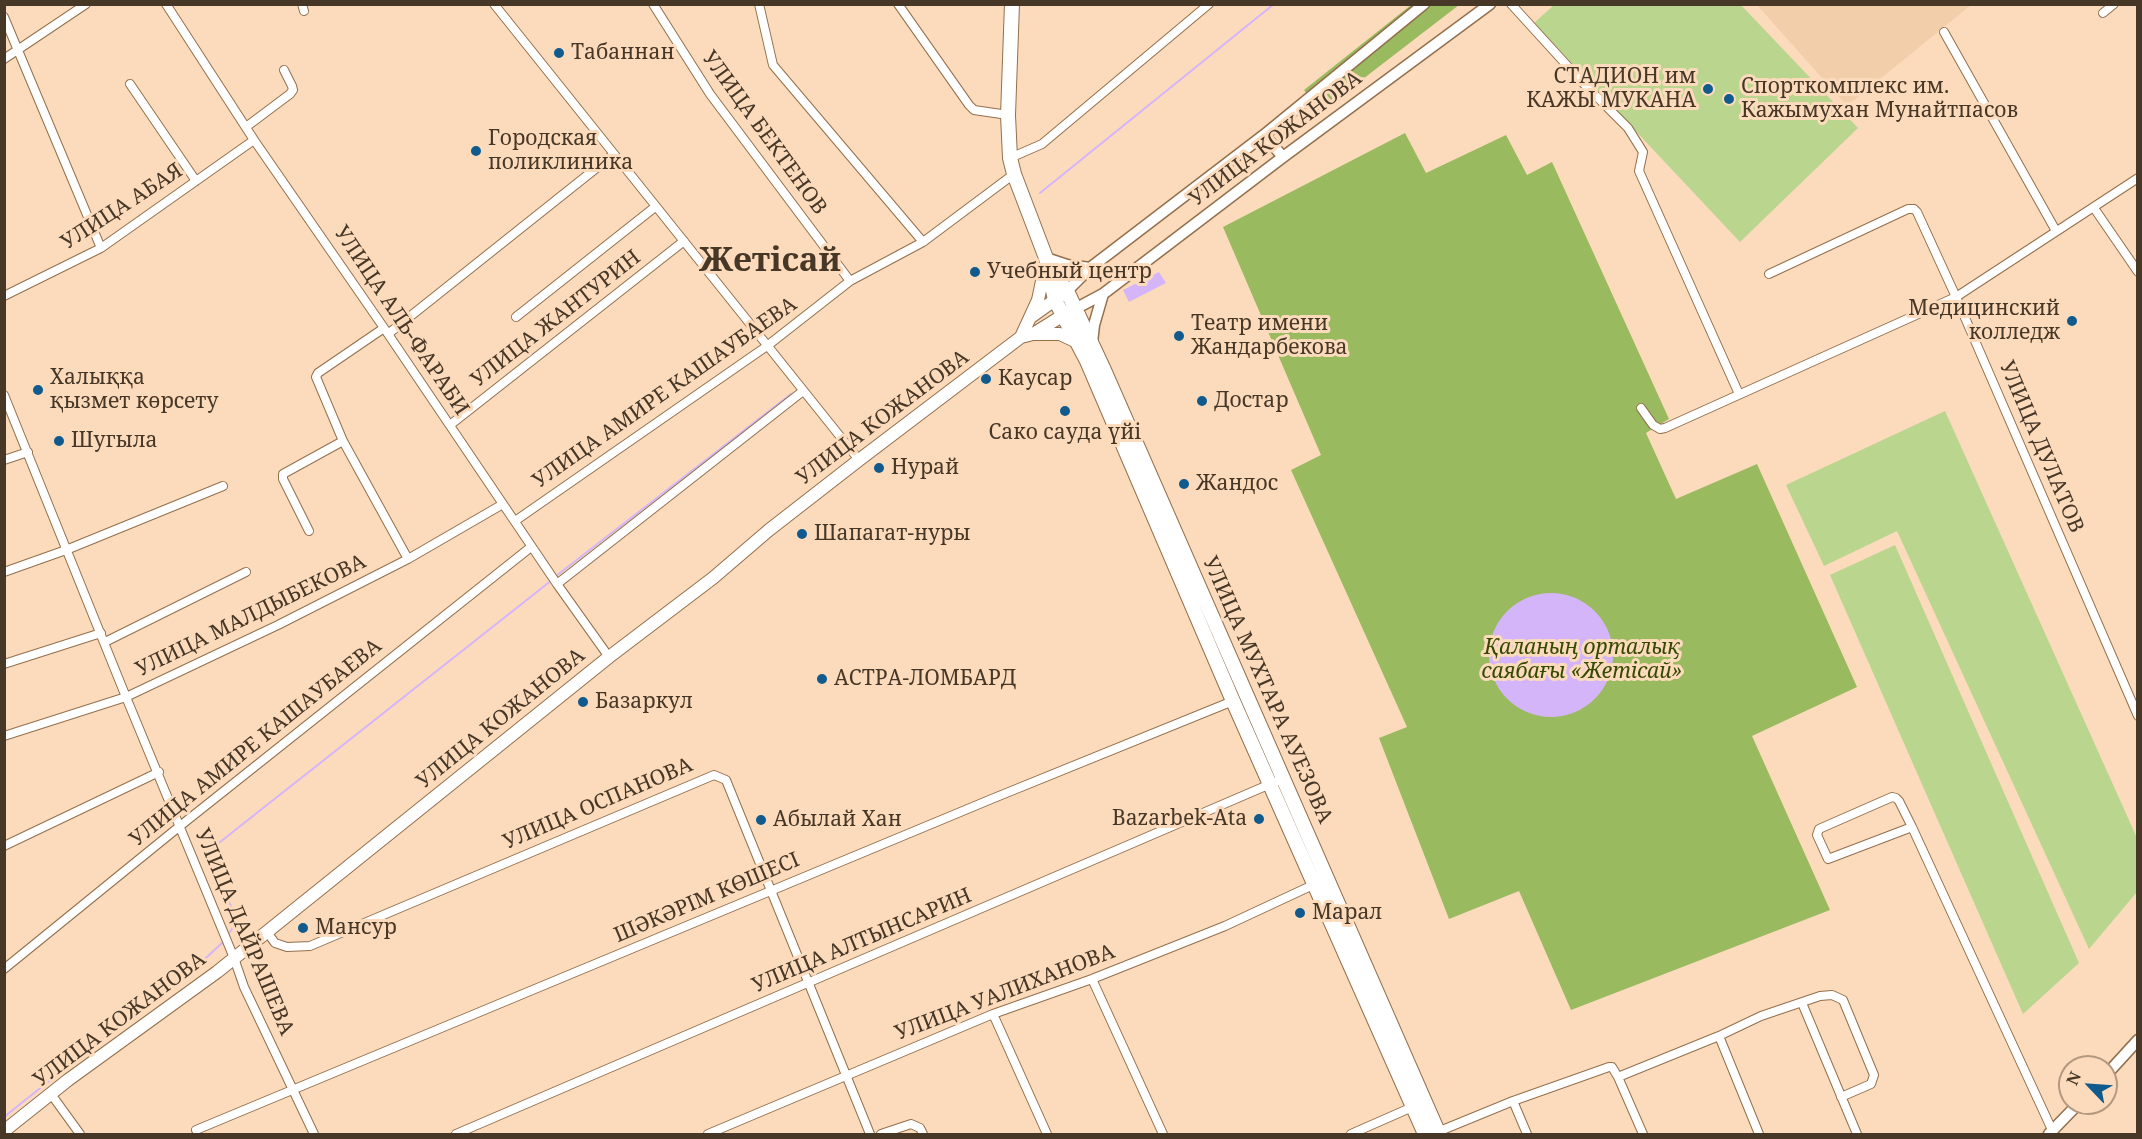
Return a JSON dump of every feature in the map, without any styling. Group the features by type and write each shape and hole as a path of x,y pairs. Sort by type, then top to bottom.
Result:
{"main road":[{"name":"УЛИЦА МУХТАРА АУЕЗОВА","path":"1012,4 1008,115 1010,158 1048,262 1055,300 1077,342 1170,551 1233,701 1277,782"},
{"name":"УЛИЦА МУХТАРА АУЕЗОВА","path":"1048,262 1067,291 1104,370 1277,782 1433,1134"},
{"path":"1030,318 1038,300 1048,262"},
{"name":"УЛИЦА КОЖАНОВА","path":"1027,336 1030,318 1067,291"},
{"name":"УЛИЦА КОЖАНОВА","path":"4,1131 234,958 859,460 1027,336 1075,309"},
{"path":"1027,336 1060,334 1077,342"}],"street":[{"path":"4,59 86,4"},
{"name":"УЛИЦА АЛЬ-ФАРАБИ","path":"166,4 254,140 516,521 531,547 609,657"},
{"path":"494,4 859,460"},
{"name":"УЛИЦА БЕКТЕНОВ","path":"653,4 710,94 850,281"},
{"path":"759,4 773,65 923,242"},
{"path":"898,4 969,105 974,110 1008,115"},
{"path":"1010,158 1042,144 1209,4"},
{"name":"УЛИЦА КОЖАНОВА","path":"1067,291 1090,268 1264,135 1424,4"},
{"name":"УЛИЦА КОЖАНОВА","path":"1075,309 1103,294 1490,4"},
{"path":"1511,4 1583,83 1628,128 1642,152 1640,171 1738,394"},
{"path":"2103,12 2114,4"},
{"path":"4,17 101,248"},
{"path":"1944,32 2056,231"},
{"path":"246,128 290,94 292,86 284,70"},
{"path":"130,84 196,181"},
{"path":"1264,135 1283,157"},
{"name":"УЛИЦА АБАЯ","path":"4,296 101,248 254,140"},
{"path":"408,559 344,441 316,377 318,373 386,331 614,154"},
{"name":"УЛИЦА АМИРЕ КАШАУБАЕВА","path":"516,521 767,346 850,281 923,242 1014,174"},
{"path":"1641,408 1648,420 1660,429 1956,297 2138,178"},
{"path":"516,317 655,207"},
{"path":"2094,208 2138,272"},
{"name":"УЛИЦА ДУЛАТОВ","path":"1769,274 1908,209 1914,209 1917,212 2138,716"},
{"name":"УЛИЦА ЖАНТУРИН","path":"450,425 684,241"},
{"path":"1048,262 1090,268"},
{"path":"1092,346 1094,325 1103,294"},
{"path":"557,584 803,391"},
{"name":"УЛИЦА ДАЙРАШЕВА","path":"4,395 126,697 159,772 244,987 314,1134"},
{"path":"309,531 283,479 283,474 344,441"},
{"path":"4,460 28,453"},
{"path":"4,572 66,550 223,486"},
{"name":"УЛИЦА МАЛДЫБЕКОВА","path":"4,736 126,697 278,625 408,559 503,504"},
{"name":"УЛИЦА АМИРЕ КАШАУБАЕВА","path":"4,969 531,547"},
{"path":"105,642 246,572"},
{"path":"4,664 101,633"},
{"name":"ШӘКӘРІМ КӨШЕСІ","path":"196,1130 1233,701"},
{"path":"4,846 159,772"},
{"name":"УЛИЦА ОСПАНОВА","path":"267,932 275,943 287,947 310,946 714,775 726,780 870,1134"},
{"name":"УЛИЦА АЛТЫНСАРИН","path":"456,1134 1277,782"},
{"path":"1912,827 1828,859 1817,835 1819,829 1892,797 1899,801 1912,827 2051,1133 2068,1115"},
{"name":"УЛИЦА УАЛИХАНОВА","path":"708,1134 993,1014 1092,979 1225,926 1322,880"},
{"path":"1092,979 1163,1134"},
{"path":"1618,1077 1719,1036 1761,1016 1829,995 1844,1000 1874,1076 1871,1084 1840,1097"},
{"path":"1802,1003 1857,1134"},
{"path":"993,1014 1047,1134"},
{"path":"1719,1036 1760,1134"},
{"path":"2118,1062 2138,1040"},
{"path":"1433,1134 1513,1101 1612,1067 1643,1134"},
{"path":"51,1094 80,1134"},
{"path":"1513,1101 1527,1134"},
{"path":"1351,1134 1418,1104"},
{"path":"881,1134 911,1124 920,1128 923,1134"}],"shaded area":[{"path":"1757,5 1971,5 1847,106"},
{"path":"1159,272 1166,283 1129,302 1123,290"},
{"path":"1551,593 1575,597 1595,611 1609,631 1613,655 1609,679 1595,699 1575,713 1551,717 1527,713 1507,699 1493,679 1489,655 1493,631 1507,611 1527,597"}],"green space":[{"path":"1411,5 1459,5 1320,112 1304,90"},
{"path":"1554,5 1741,5 1858,128 1740,242 1534,23"},
{"name":"Қаланың орталық саябағы «Жетісай»","path":"1405,133 1426,173 1506,135 1527,175 1552,162 1669,419 1646,433 1676,499 1757,464 1857,687 1752,736 1830,910 1571,1010 1519,891 1449,919 1379,738 1407,727 1291,470 1321,455 1223,227"},
{"path":"1945,411 2137,838 2137,892 2089,949 1897,531 1824,566 1786,485"},
{"path":"1895,545 2079,963 2023,1014 1830,575"}],"waterway":[{"path":"1040,193 1274,4"},
{"path":"556,576 791,394"},
{"path":"227,936 238,920 206,857 215,846 552,580"},
{"path":"67,1067 207,957 224,941"},
{"path":"4,1117 68,1066"}],"place":[{"name":"Табаннан","path":"559,53"},
{"name":"СТАДИОН им КАЖЫ МУКАНА","path":"1708,89"},
{"name":"Спорткомплекс им. Кажымухан Мунайтпасов","path":"1729,99"},
{"name":"Городская поликлиника","path":"476,151"},
{"name":"Учебный центр","path":"975,272"},
{"name":"Медицинский колледж","path":"2072,321"},
{"name":"Театр имени Жандарбекова","path":"1179,336"},
{"name":"Каусар","path":"986,379"},
{"name":"Халыққа қызмет көрсету","path":"38,390"},
{"name":"Достар","path":"1202,401"},
{"name":"Сако сауда үйі","path":"1065,411"},
{"name":"Шугыла","path":"59,441"},
{"name":"Нурай","path":"879,468"},
{"name":"Жандос","path":"1184,484"},
{"name":"Шапагат-нуры","path":"802,534"},
{"name":"АСТРА-ЛОМБАРД","path":"822,679"},
{"name":"Базаркул","path":"583,702"},
{"name":"Bazarbek-Ata","path":"1259,819"},
{"name":"Абылай Хан","path":"761,820"},
{"name":"Марал","path":"1300,913"},
{"name":"Мансур","path":"303,928"}],"district":[{"name":"Жетісай","path":"770,262"}]}
